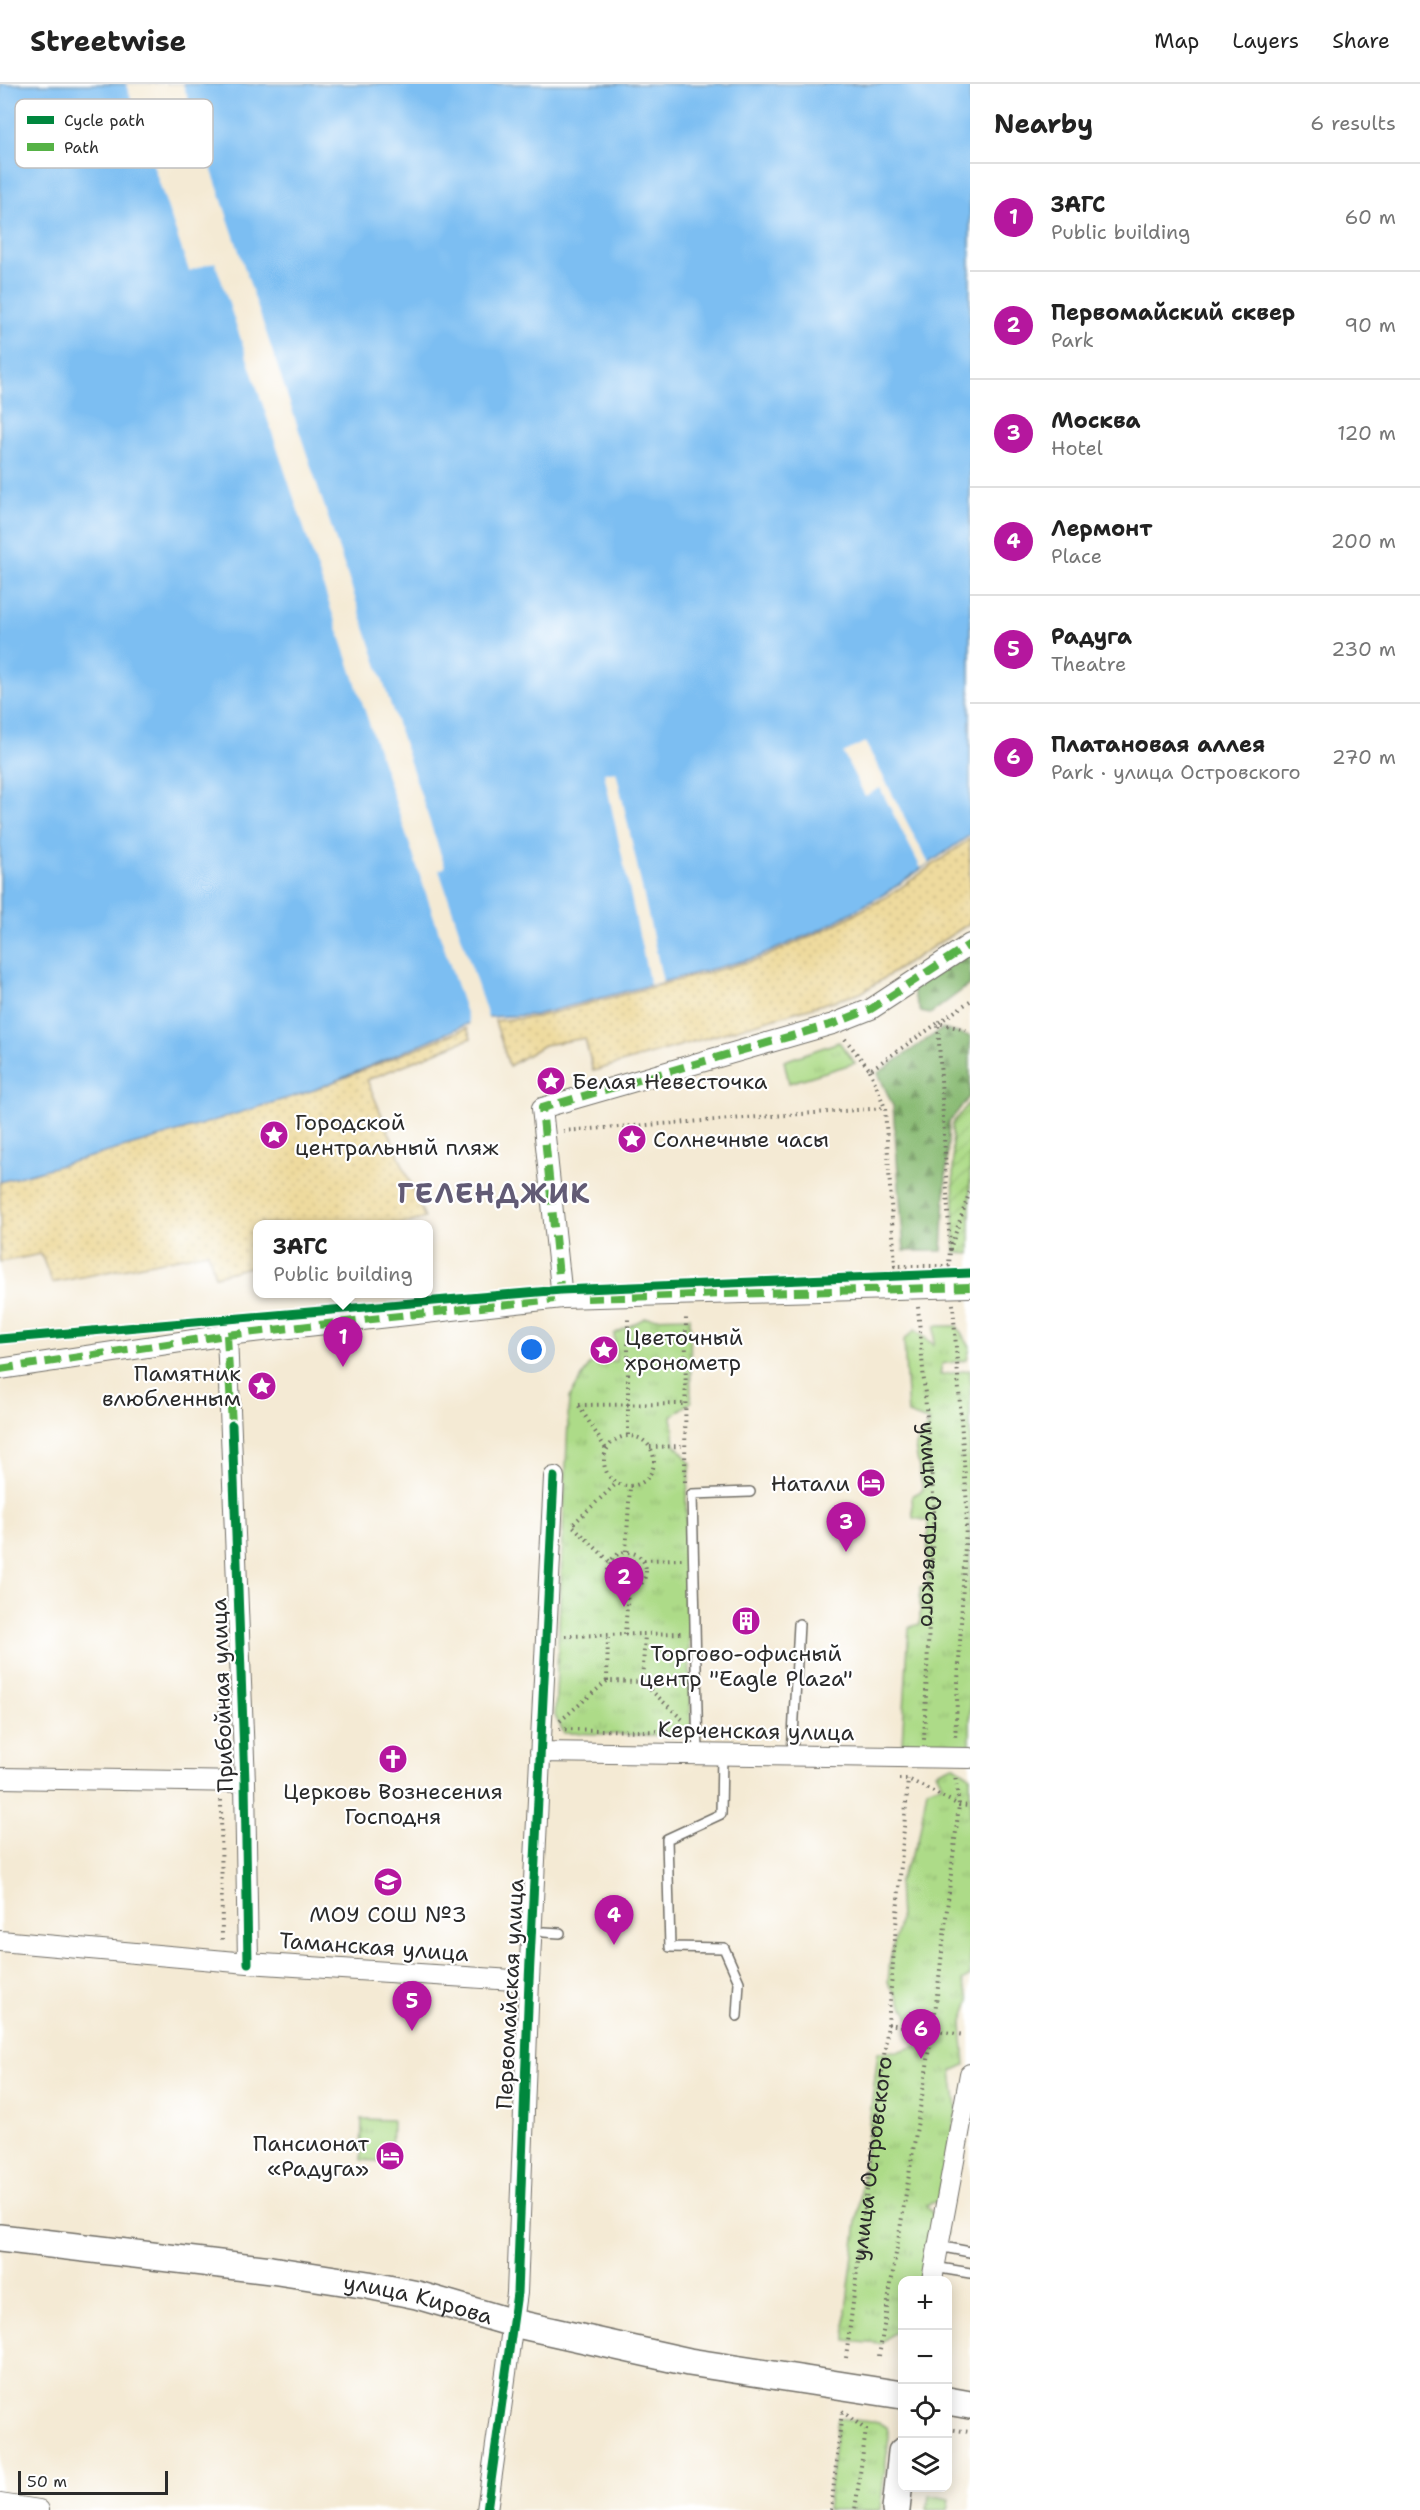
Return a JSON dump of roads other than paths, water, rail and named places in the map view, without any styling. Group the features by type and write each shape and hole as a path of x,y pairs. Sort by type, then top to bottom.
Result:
{"main road":[{"name":"улица Кирова","path":"0,2238 271,2270 368,2285 417,2295 513,2323 689,2362 898,2394"},
{"path":"952,2402 970,2405"},
{"path":"896,2510 898,2492"}],"street":[{"path":"562,1298 542,1108 833,1024 871,1009 970,944"},
{"path":"0,1369 227,1335 562,1298 960,1283"},
{"name":"Прибойная улица","path":"227,1335 245,1782 248,1963"},
{"name":"Первомайская улица","path":"488,2510 517,2293 529,1981 554,1477"},
{"name":"Керченская улица","path":"540,1752 970,1758"},
{"path":"0,1778 245,1782"},
{"name":"Таманская улица","path":"0,1941 248,1963 529,1981"},
{"path":"933,2274 970,2074"},
{"path":"0,2504 39,2510"}],"lane":[{"path":"698,1754 692,1494 750,1491"},
{"path":"792,1755 799,1624"},
{"path":"722,1754 721,1815 667,1839 670,1947 724,1948 739,1982 737,2016"},
{"path":"544,1932 560,1933"},
{"path":"938,2246 970,2252"},
{"path":"933,2274 970,2273"}],"water":[{"path":"0,84 970,84 970,835 886,893 826,927 758,957 535,1015 488,1017 314,1090 151,1140 0,1182"}],"place":[{"name":"Белая Невесточка","path":"551,1081"},
{"name":"Городской центральный пляж","path":"274,1135"},
{"name":"Солнечные часы","path":"632,1139"},
{"name":"Цветочный хронометр","path":"604,1350"},
{"name":"ЗАГС","path":"343,1367"},
{"name":"Памятник влюбленным","path":"262,1386"},
{"name":"Натали","path":"871,1483"},
{"name":"Москва","path":"846,1552"},
{"name":"Первомайский сквер","path":"624,1607"},
{"name":"Торгово-офисный центр \"Eagle Plaza\"","path":"746,1621"},
{"name":"Церковь Вознесения Господня","path":"393,1759"},
{"name":"МОУ СОШ №3","path":"388,1882"},
{"name":"Лермонт","path":"614,1945"},
{"name":"Радуга","path":"412,2031"},
{"name":"Платановая аллея","path":"921,2059"},
{"name":"Пансионат «Радуга»","path":"390,2156"}],"district":[{"name":"ГЕЛЕНДЖИК","path":"494,1193"}]}
